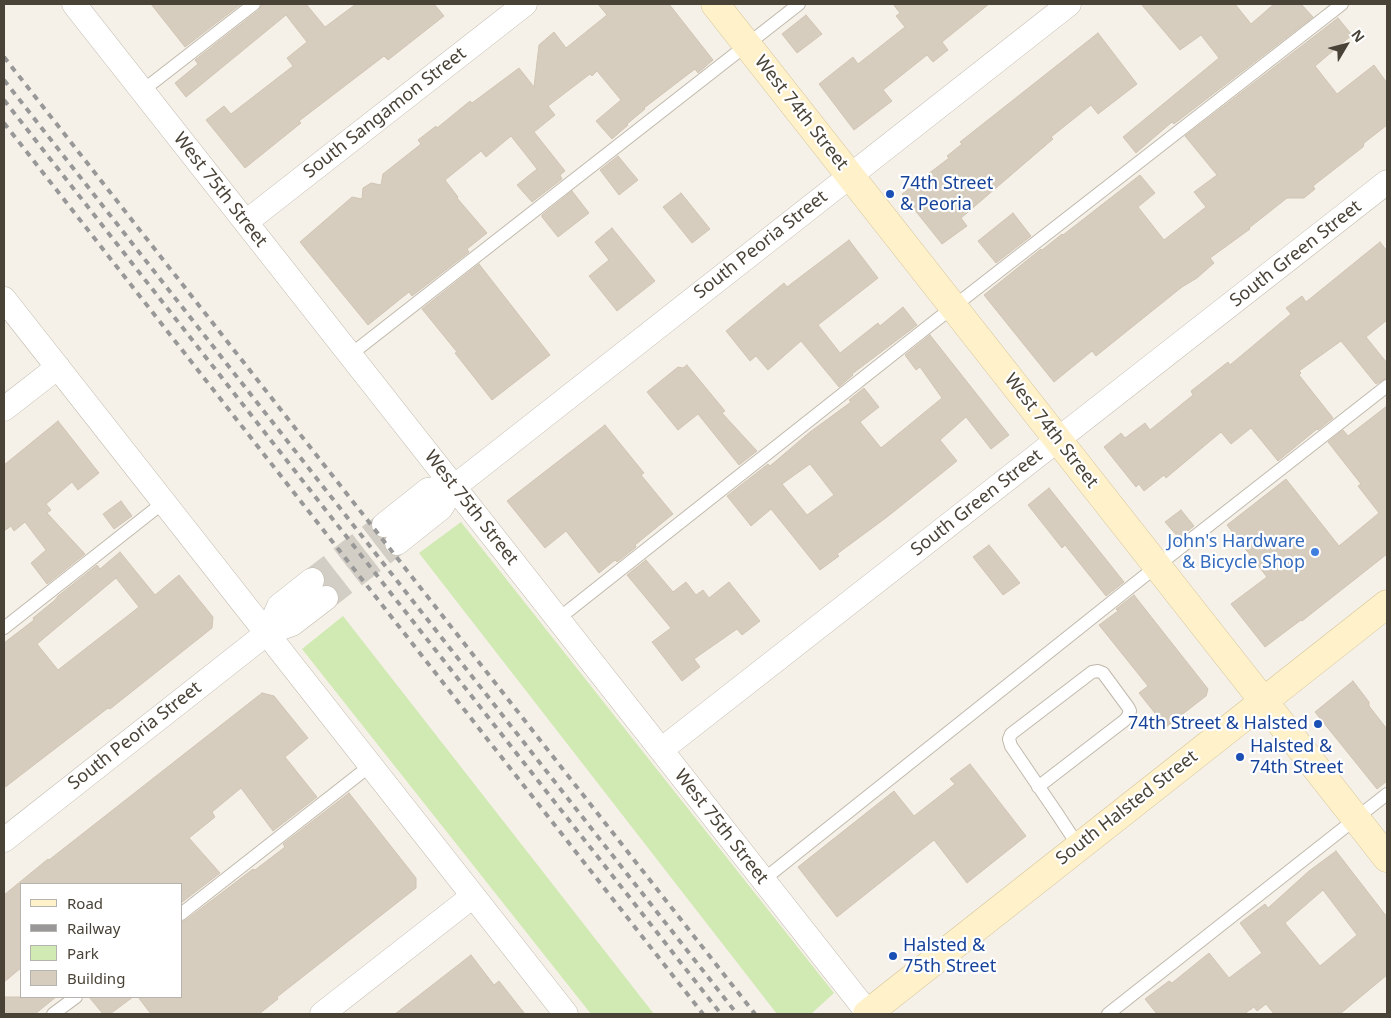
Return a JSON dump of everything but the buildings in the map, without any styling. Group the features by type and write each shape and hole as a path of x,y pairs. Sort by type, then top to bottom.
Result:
{"street":[{"name":"West 75th Street","path":"74,4 763,880 866,1014"},
{"name":"South Sangamon Street","path":"246,222 525,4"},
{"name":"West 74th Street","path":"715,4 1387,858"},
{"name":"South Peoria Street","path":"454,487 1069,4"},
{"name":"South Green Street","path":"661,750 1387,182"},
{"path":"4,299 566,1014"},
{"path":"4,409 58,367"},
{"path":"390,534 428,490 454,487"},
{"path":"267,634 278,606 319,589"},
{"name":"South Halsted Street","path":"866,1014 1387,604"},
{"name":"South Peoria Street","path":"4,840 267,634"},
{"path":"322,1014 473,896"}],"lane":[{"path":"142,91 254,4"},
{"path":"350,355 798,4"},
{"path":"558,619 954,306 1342,4"},
{"path":"763,880 1157,566 1387,386"},
{"path":"4,628 164,502"},
{"path":"1038,787 1128,716 1130,711 1128,707 1103,673 1098,671 1092,672 1010,734 1009,739 1011,746 1038,787 1079,846"},
{"path":"182,913 371,766"},
{"path":"1108,1014 1387,794"},
{"path":"53,1014 75,998"}],"green space":[{"path":"461,522 834,993 811,1014 777,1014 419,553"},
{"path":"343,616 654,1014 591,1014 302,649"}],"tunnel":[{"path":"312,580 384,525"},
{"path":"326,598 397,543"}],"railway":[{"path":"4,57 755,1014"},
{"path":"4,80 737,1014"},
{"path":"4,100 721,1014"},
{"path":"4,123 703,1014"}],"place":[{"name":"74th Street & Peoria","path":"890,194"},
{"name":"John's Hardware & Bicycle Shop","path":"1315,552"},
{"name":"74th Street & Halsted","path":"1318,724"},
{"name":"Halsted & 74th Street","path":"1240,757"},
{"name":"Halsted & 75th Street","path":"893,956"}]}
